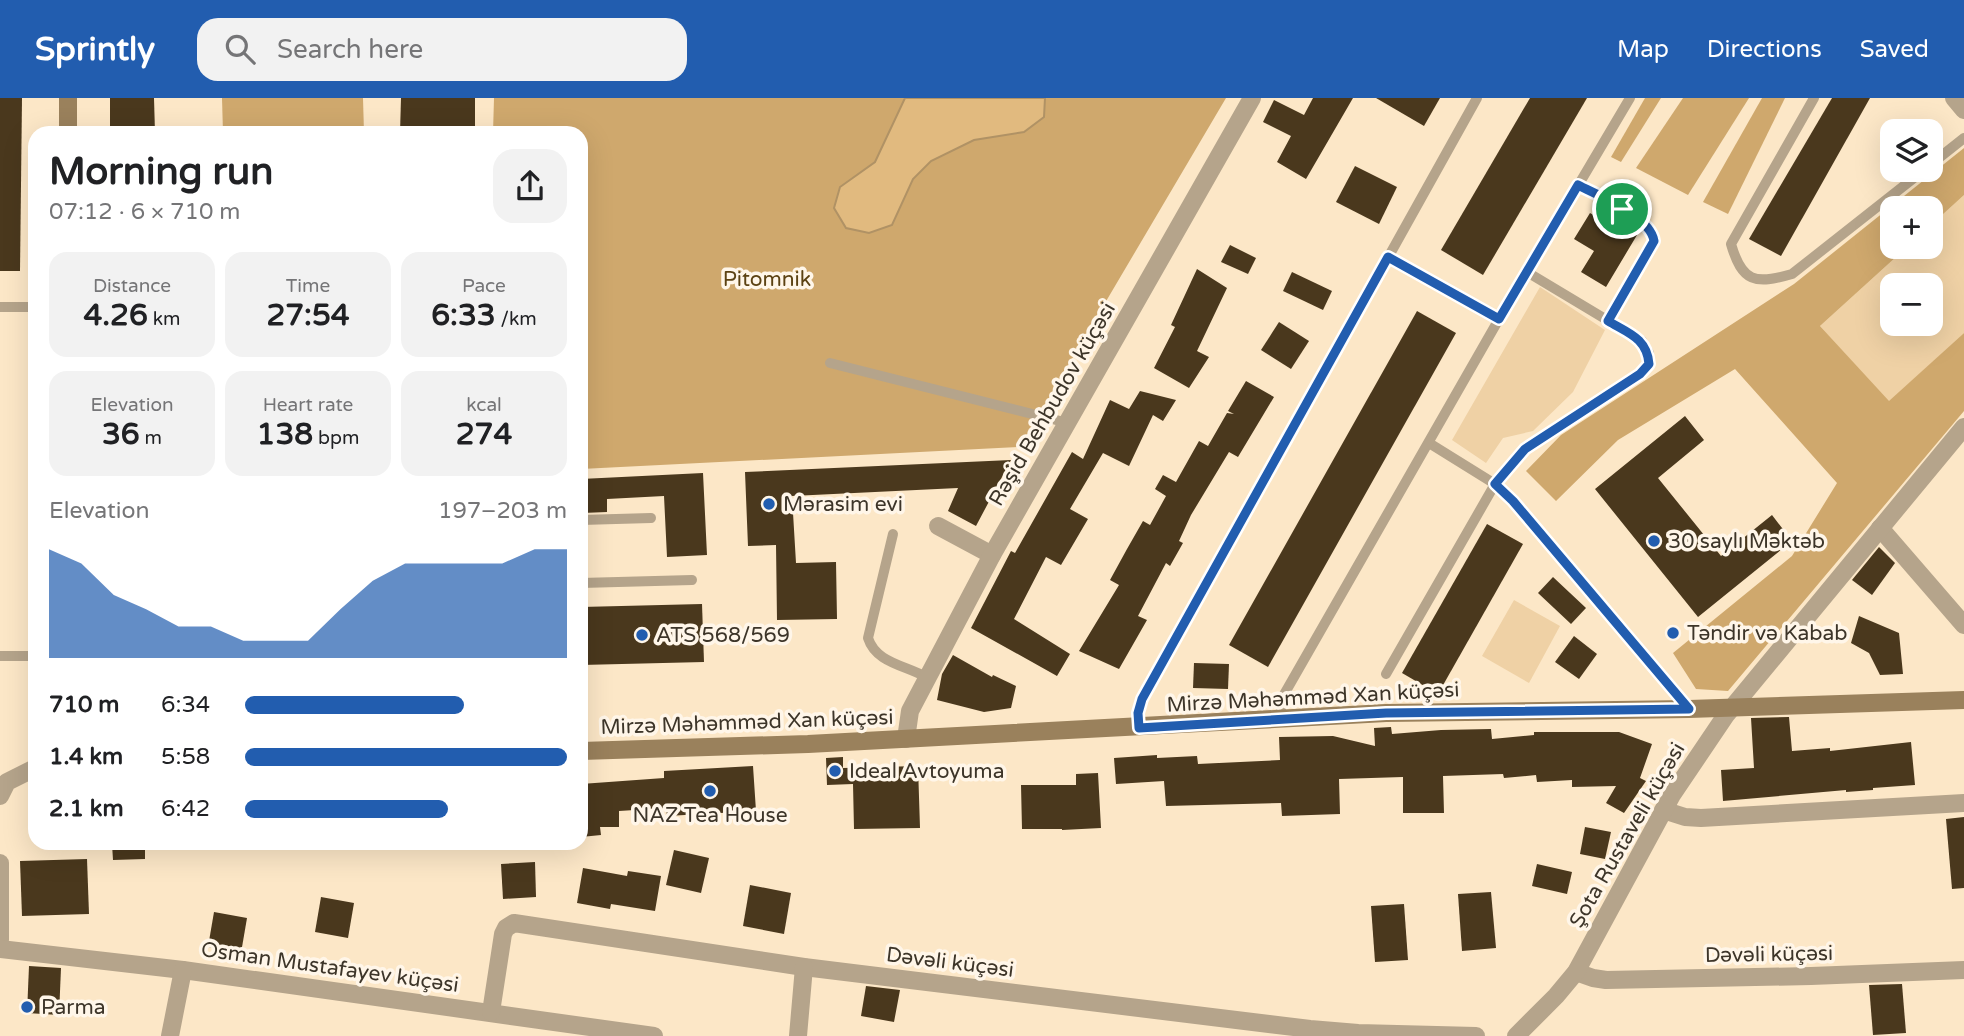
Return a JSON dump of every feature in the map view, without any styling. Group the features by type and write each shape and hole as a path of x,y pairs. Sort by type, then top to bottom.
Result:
{"street":[{"path":"68,98 68,126"},
{"name":"Rəşid Behbudov küçəsi","path":"906,739 910,710 926,677 992,555 1252,98"},
{"path":"1954,98 1964,110"},
{"name":"Şota Rustaveli küçəsi","path":"1516,1036 1576,972 1663,810 1731,708 1964,428"},
{"path":"938,526 992,555"},
{"path":"1880,528 1964,625"},
{"name":"Mirzə Məhəmməd Xan küçəsi","path":"588,751 1139,728 1386,713 1689,709 1964,700"},
{"path":"2,786 28,772"},
{"path":"1663,810 1685,817 1701,818 1964,803"},
{"path":"0,863 0,940"},
{"name":"Dəvəli küçəsi","path":"491,1012 503,934 506,928 514,923 804,967 1322,1030 1476,1036"},
{"name":"Osman Mustafayev küçəsi","path":"0,949 183,970 654,1036"},
{"path":"798,1036 804,967"},
{"path":"170,1036 183,970"},
{"name":"Dəvəli küçəsi","path":"1576,972 1605,980 1964,970"}],"lane":[{"path":"1139,728 1138,713 1142,699 1477,98"},
{"path":"1280,719 1282,698 1499,319 1630,98"},
{"path":"1814,98 1731,244 1737,265 1751,278 1772,280 1792,274 1909,182"},
{"path":"1943,155 1964,138"},
{"path":"1578,185 1644,222 1653,234 1654,241 1608,321"},
{"path":"1388,257 1499,319"},
{"path":"1386,674 1495,484 1525,449 1640,374 1649,364 1648,353 1642,341 1527,271"},
{"path":"0,307 28,307"},
{"path":"830,363 1068,422"},
{"path":"1429,443 1495,484 1513,501 1689,709"},
{"path":"588,520 651,518"},
{"path":"893,534 868,638 872,650 880,656 926,677"},
{"path":"588,583 692,580"},
{"path":"0,656 28,656"}],"shaded area":[{"path":"905,98 1045,98 1044,117 1024,132 974,140 931,161 913,179 892,225 869,233 846,228 834,208 840,187 875,162"},
{"path":"1964,195 1964,333 1889,402 1820,326 1894,259 1943,259 1943,214"},
{"path":"1540,287 1605,330 1573,392 1533,431 1503,438 1486,463 1452,440"},
{"path":"1514,600 1560,626 1529,683 1482,656"}],"green space":[{"path":"222,98 363,98 364,126 223,126"},
{"name":"Pitomnik","path":"494,98 1226,98 1020,447 588,469 588,126 493,126"},
{"path":"1645,98 1661,98 1621,162 1611,157"},
{"path":"1683,98 1749,98 1688,195 1636,168"},
{"path":"1762,98 1785,98 1728,214 1703,202"},
{"path":"1964,148 1964,195 1943,214 1943,196 1904,196 1922,182 1943,182 1943,165"},
{"path":"1880,215 1880,259 1894,259 1820,326 1889,401 1964,333 1964,411 1728,691 1696,689 1673,653 1792,556 1837,483 1735,369 1618,440 1556,501 1526,471 1561,435 1794,284"}],"building":[{"path":"0,98 22,98 20,271 0,271"},
{"path":"110,98 154,98 155,126 110,126"},
{"path":"401,98 475,98 475,126 400,126"},
{"path":"1313,98 1353,98 1306,179 1277,162 1291,136 1263,122 1274,100 1304,115"},
{"path":"1376,98 1440,98 1424,126"},
{"path":"1530,98 1587,98 1483,275 1441,250"},
{"path":"1832,98 1870,98 1781,256 1749,239"},
{"path":"1355,166 1397,187 1379,224 1336,202"},
{"path":"1590,213 1610,225 1613,220 1637,235 1606,287 1581,272 1594,251 1574,239"},
{"path":"1230,245 1256,258 1248,274 1221,262"},
{"path":"1197,269 1227,288 1197,351 1209,357 1189,388 1154,368 1175,327 1171,325"},
{"path":"1292,272 1332,291 1323,310 1283,291"},
{"path":"1417,311 1456,333 1268,667 1229,645"},
{"path":"1279,322 1309,341 1291,369 1261,350"},
{"path":"1246,381 1274,397 1238,457 1229,452 1191,515 1179,541 1183,543 1170,566 1166,563 1138,616 1147,620 1119,669 1079,651 1119,585 1110,580 1127,549 1143,521 1150,525 1166,496 1155,489 1163,475 1176,482 1199,441 1208,446 1227,413 1234,414 1228,411"},
{"path":"1140,391 1176,400 1163,421 1153,415 1129,466 1103,453 1070,509 1088,519 1061,565 1046,557 1014,619 1070,654 1057,676 971,628 1011,551 1015,553 1072,452 1083,459 1110,400 1129,409"},
{"path":"1685,416 1704,440 1658,478 1721,556 1772,515 1792,541 1698,617 1595,489"},
{"name":"Mərasim evi","path":"1011,460 976,526 948,511 958,488 792,496 796,563 836,562 837,619 777,620 776,545 748,546 745,472"},
{"path":"703,473 707,555 667,557 664,496 607,499 607,512 588,513 588,479"},
{"path":"1487,524 1523,544 1438,694 1402,673"},
{"path":"1879,547 1895,563 1872,595 1852,580"},
{"path":"1553,577 1586,608 1571,624 1538,593"},
{"name":"ATS 568/569","path":"702,604 704,662 588,665 588,607"},
{"path":"1859,616 1899,633 1903,674 1880,675 1869,653 1851,643"},
{"path":"1574,636 1597,654 1579,679 1555,662"},
{"path":"953,655 992,677 993,675 1016,686 1011,708 984,712 937,700 942,674"},
{"path":"1194,663 1229,664 1228,689 1193,688"},
{"path":"1789,717 1792,751 1830,748 1830,751 1911,742 1915,785 1723,801 1721,770 1754,768 1751,718"},
{"path":"1391,727 1392,734 1491,729 1492,739 1534,735 1534,732 1619,732 1652,744 1640,778 1646,781 1624,813 1606,803 1616,786 1572,787 1572,780 1537,782 1536,775 1504,778 1503,774 1443,776 1444,813 1403,813 1403,777 1339,779 1340,814 1282,816 1281,803 1166,806 1164,781 1116,784 1114,758 1197,756 1198,764 1280,760 1279,737 1333,736 1375,746 1374,728"},
{"path":"843,757 843,768 918,766 920,828 854,829 853,784 827,785 826,758"},
{"path":"753,766 756,811 667,816 666,808 619,811 619,827 600,827 601,835 588,836 588,783 664,778 664,771"},
{"path":"1098,773 1101,828 1022,829 1021,785 1076,785 1076,774"},
{"path":"1964,817 1964,888 1952,889 1946,819"},
{"path":"1585,827 1611,832 1605,859 1580,854"},
{"path":"112,850 145,850 145,859 113,860"},
{"path":"674,850 709,858 701,893 666,885"},
{"path":"87,859 89,914 22,916 20,861"},
{"path":"535,862 536,897 503,899 501,864"},
{"path":"1537,864 1572,872 1567,894 1532,886"},
{"path":"583,868 627,876 628,871 661,876 655,911 611,904 610,909 577,903"},
{"path":"750,885 791,893 784,934 743,926"},
{"path":"1491,892 1496,948 1462,951 1458,894"},
{"path":"321,897 354,903 348,938 315,932"},
{"path":"1404,904 1408,960 1375,962 1371,906"},
{"path":"214,912 247,918 241,953 208,947"},
{"path":"29,966 61,968 59,1015 27,1013"},
{"path":"1902,984 1906,1033 1873,1035 1869,985"},
{"path":"866,986 900,990 894,1022 861,1016"}],"place":[{"name":"Mərasim evi","path":"769,504"},
{"name":"30 saylı Məktəb","path":"1654,541"},
{"name":"Təndir və Kabab","path":"1673,633"},
{"name":"ATS 568/569","path":"642,635"},
{"name":"Ideal Avtoyuma","path":"835,771"},
{"name":"NAZ Tea House","path":"710,791"},
{"name":"Parma","path":"27,1007"}],"route":[{"path":"1578,185 1622,209 1644,222 1653,234 1654,241 1608,321 1642,341 1648,353 1649,364 1640,374 1525,449 1495,484 1513,501 1689,709 1386,713 1139,728 1138,713 1142,699 1388,257 1499,319 1578,185"}]}
